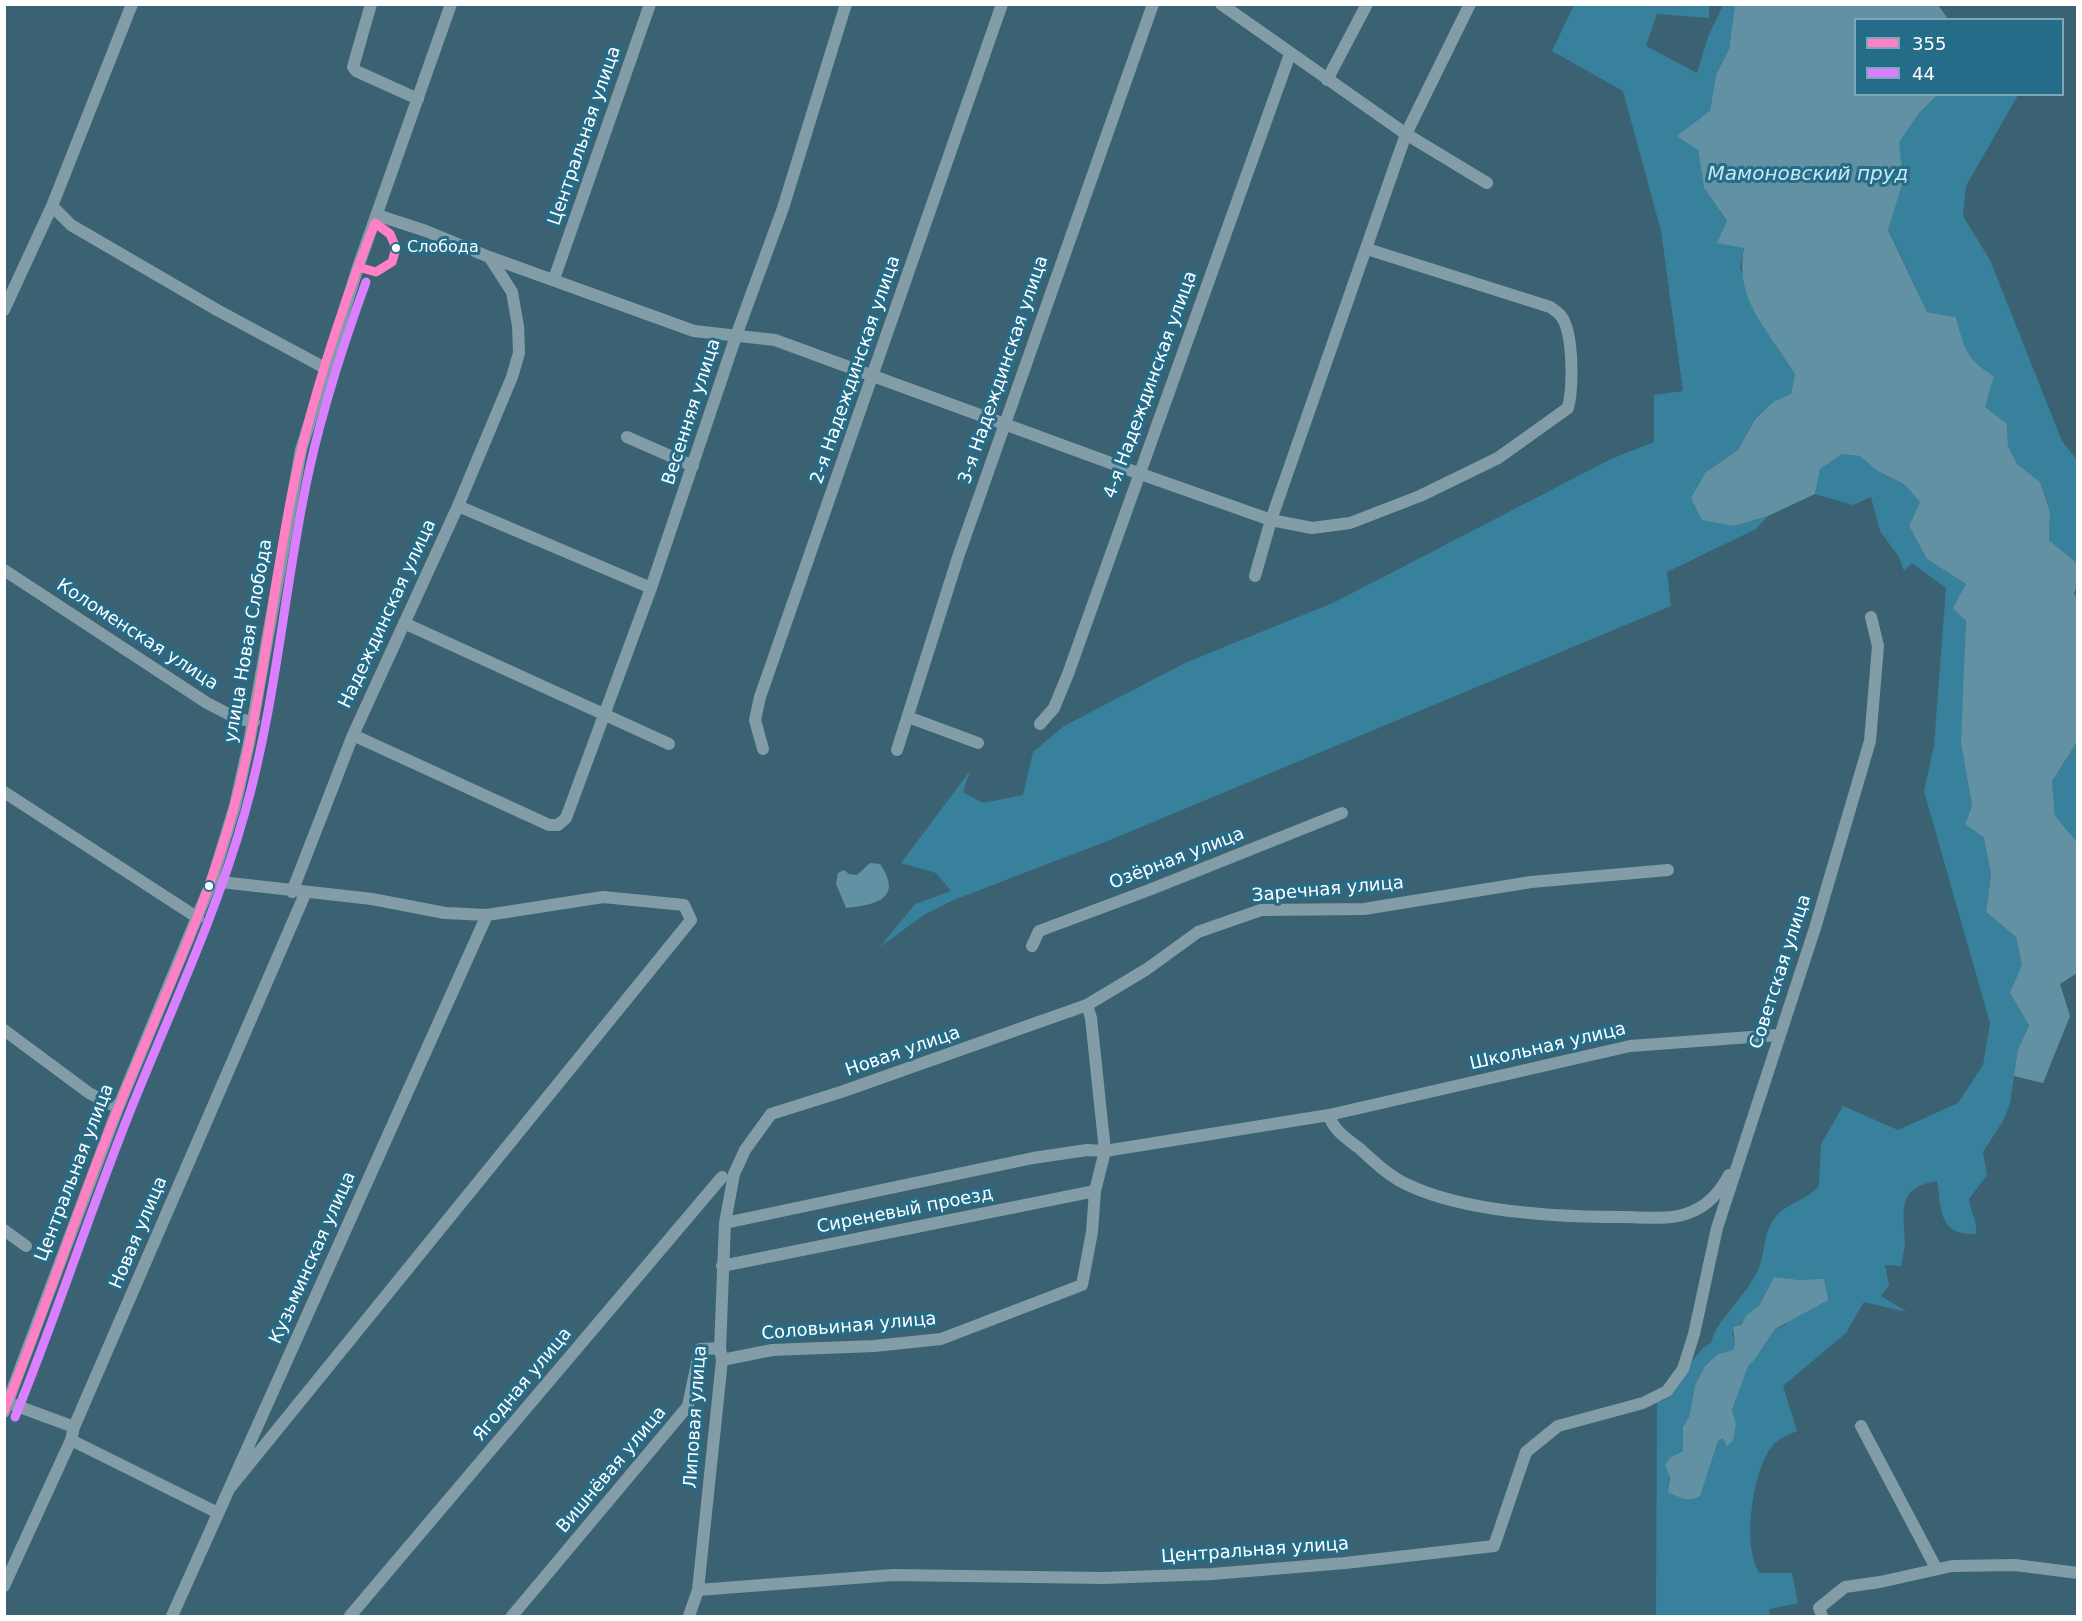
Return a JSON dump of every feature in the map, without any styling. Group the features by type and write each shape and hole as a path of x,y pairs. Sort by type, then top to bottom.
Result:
{"street":[{"path":"4,310 52,206 132,4"},
{"path":"371,4 353,67 418,99"},
{"path":"451,4 377,215 426,231 489,257 694,331 774,340 1271,520 1312,528 1350,523 1420,496 1482,467 1568,408 1572,390 1567,328 1560,315 1550,307 1367,249"},
{"name":"Центральная улица","path":"554,279 650,4"},
{"name":"Весенняя улица","path":"353,735 549,825 558,825 566,818 651,588 736,336 783,208 846,4"},
{"name":"2-я Надеждинская улица","path":"763,749 755,720 760,697 1002,4"},
{"name":"3-я Надеждинская улица","path":"897,750 1004,423 1153,4"},
{"path":"1221,4 1406,134 1487,183"},
{"path":"1327,80 1367,4"},
{"path":"1256,576 1271,520 1406,134 1470,4"},
{"name":"4-я Надеждинская улица","path":"1040,724 1054,708 1068,674 1138,473 1290,54"},
{"path":"52,206 71,225 217,310 325,368"},
{"name":"улица Новая Слобода","path":"212,882 235,806 254,722 301,450 325,368 377,215"},
{"name":"Надеждинская улица","path":"298,893 353,735 458,506 512,377 519,353 518,326 512,292 503,274 489,257"},
{"path":"627,437 693,466"},
{"path":"458,506 651,588"},
{"name":"Коломенская улица","path":"4,570 207,703 236,718 254,722"},
{"name":"Советская улица","path":"1694,1334 1717,1228 1750,1132 1778,1035 1815,928 1870,741 1878,646 1871,617"},
{"path":"404,623 669,744"},
{"path":"908,717 978,743"},
{"path":"4,792 198,918"},
{"name":"Озёрная улица","path":"1032,946 1040,931 1342,813"},
{"name":"Заречная улица","path":"1087,1005 1147,969 1198,932 1261,910 1364,909 1531,882 1668,870"},
{"path":"212,882 298,893 372,899 445,913 487,915 603,897 684,905 691,920 229,1489"},
{"name":"Центральная улица","path":"7,1408 118,1108 212,882"},
{"name":"Новая улица","path":"4,1586 71,1440 74,1427 298,893"},
{"name":"Кузьминская улица","path":"172,1617 487,915"},
{"name":"Новая улица","path":"745,1150 771,1113 841,1092 1087,1005"},
{"name":"Соловьиная улица","path":"721,1354 874,1346 941,1339 1082,1285 1092,1232 1095,1191 1105,1150 1094,1040 1087,1005"},
{"path":"4,1030 90,1093 118,1108"},
{"name":"Школьная улица","path":"725,1223 1033,1158 1087,1150 1105,1150 1329,1116 1630,1046 1778,1035"},
{"path":"1329,1116 1332,1125 1374,1162 1406,1184 1481,1205 1562,1217 1666,1217 1694,1211 1712,1200 1724,1184 1750,1132"},
{"name":"Липовая улица","path":"689,1617 698,1590 721,1354 725,1223 734,1174 745,1150"},
{"name":"Ягодная улица","path":"350,1617 722,1177"},
{"name":"Сиреневый проезд","path":"722,1266 1095,1191"},
{"path":"4,1230 26,1246"},
{"name":"Центральная улица","path":"698,1590 893,1575 1103,1578 1212,1574 1344,1563 1494,1546 1526,1452 1558,1426 1642,1403 1667,1391 1683,1369 1694,1334"},
{"name":"Вишнёвая улица","path":"512,1617 688,1406 700,1348 721,1354"},
{"path":"7,1408 74,1427"},
{"path":"1861,1426 1936,1568"},
{"path":"71,1440 218,1513"},
{"path":"1820,1612 1845,1587 1880,1582 1936,1568 1971,1564 2015,1565 2078,1573"}],"shaded area":[{"path":"1574,5 1709,5 1709,18 1657,14 1646,46 1697,73 1708,37 1723,5 1735,5 1729,49 1716,75 1710,111 1698,150 1704,188 1744,247 1740,268 1777,344 1795,374 1791,394 1773,402 1755,418 1738,450 1706,472 1734,526 1768,516 1756,529 1667,572 1671,606 1110,840 951,901 924,915 880,947 915,904 951,891 936,873 901,863 970,771 963,792 983,803 1023,795 1033,752 1064,726 1187,662 1335,602 1611,459 1654,442 1654,395 1683,391 1661,231 1623,91 1552,51"},
{"path":"1936,96 2017,96 1966,186 1963,216 1990,260 2062,441 2077,460 2077,563 2049,540 2050,512 2040,482 2017,464 2008,446 2007,424 1984,407 1994,376 1977,364 1967,352 1956,317 1927,312 1888,229 1903,182 1898,142 1919,113"},
{"path":"1842,453 1860,456 1876,470 1904,484 1920,502 1909,526 1927,559 1966,584 1965,696 1961,743 1972,806 1965,824 1984,838 1991,875 1986,912 2016,937 2022,965 2011,993 2029,1024 2018,1049 2010,1104 2003,1121 1983,1152 1987,1175 1969,1199 1976,1234 1964,1233 1948,1226 1942,1211 1937,1181 1915,1189 1905,1202 1905,1245 1901,1266 1885,1265 1889,1285 1881,1296 1907,1312 1864,1302 1846,1333 1783,1386 1797,1431 1772,1446 1759,1472 1752,1509 1751,1546 1754,1561 1760,1573 1792,1573 1798,1603 1769,1609 1770,1616 1656,1616 1657,1402 1673,1393 1696,1356 1711,1343 1720,1324 1750,1285 1760,1265 1767,1233 1773,1220 1782,1211 1819,1186 1821,1144 1843,1106 1898,1130 1958,1103 1983,1065 1990,1023 1924,791 1934,746 1946,588 1912,563 1904,571 1899,557 1880,531 1871,497 1853,505 1815,494 1820,469","holes":["1774,1277 1824,1280 1785,1325 1775,1329 1755,1359 1748,1365 1732,1410 1736,1424 1718,1441 1706,1477 1668,1492 1671,1457 1683,1451 1683,1427 1689,1417 1695,1385 1705,1366 1718,1354 1733,1350 1735,1343 1732,1332 1759,1306"]},
{"path":"2077,742 2077,842 2055,816 2052,781"}],"water":[{"name":"Мамоновский пруд","path":"1735,5 1938,5 1947,18 1854,18 1854,96 1936,96 1919,113 1899,142 1903,182 1888,230 1927,312 1956,317 1968,352 1977,364 1994,376 1985,407 2007,424 2008,446 2017,464 2040,482 2050,512 2049,540 2077,563 2077,585 2074,594 2078,598 2077,742 2052,781 2055,816 2077,842 2077,973 2060,984 2070,1016 2043,1083 2014,1076 2018,1049 2029,1025 2010,993 2022,965 2016,937 1986,912 1991,875 1984,838 1965,824 1972,806 1961,743 1966,621 1953,608 1966,584 1927,559 1909,526 1920,502 1904,484 1876,470 1860,456 1842,454 1820,469 1815,494 1768,516 1734,526 1702,520 1691,498 1706,472 1738,450 1755,419 1773,402 1791,394 1795,374 1749,300 1742,267 1744,248 1717,243 1727,221 1704,188 1698,150 1677,136 1710,111 1716,75 1729,49"},
{"path":"870,863 880,864 887,876 889,885 887,893 876,902 846,908 836,884 838,873 844,870 849,874 857,875"},
{"path":"1774,1277 1800,1280 1824,1279 1828,1300 1775,1329 1748,1366 1732,1410 1736,1424 1733,1441 1727,1446 1723,1438 1718,1441 1700,1496 1688,1499 1668,1492 1670,1477 1665,1465 1671,1457 1683,1451 1683,1427 1689,1417 1695,1385 1705,1366 1718,1354 1733,1350 1735,1343 1733,1327 1741,1325 1747,1315 1759,1306"}],"transit line":[{"name":"355","path":"375,223 390,234 396,248 392,262 376,272 358,267 375,223"},
{"name":"355","path":"4,1411 104,1144 196,921 223,845 252,729 298,464 320,379 358,267"},
{"name":"44","path":"15,1417 114,1152 206,927 233,851 255,774 263,735 296,539 315,444 338,362 366,282"}],"place":[{"name":"Слобода","path":"396,248"}]}
